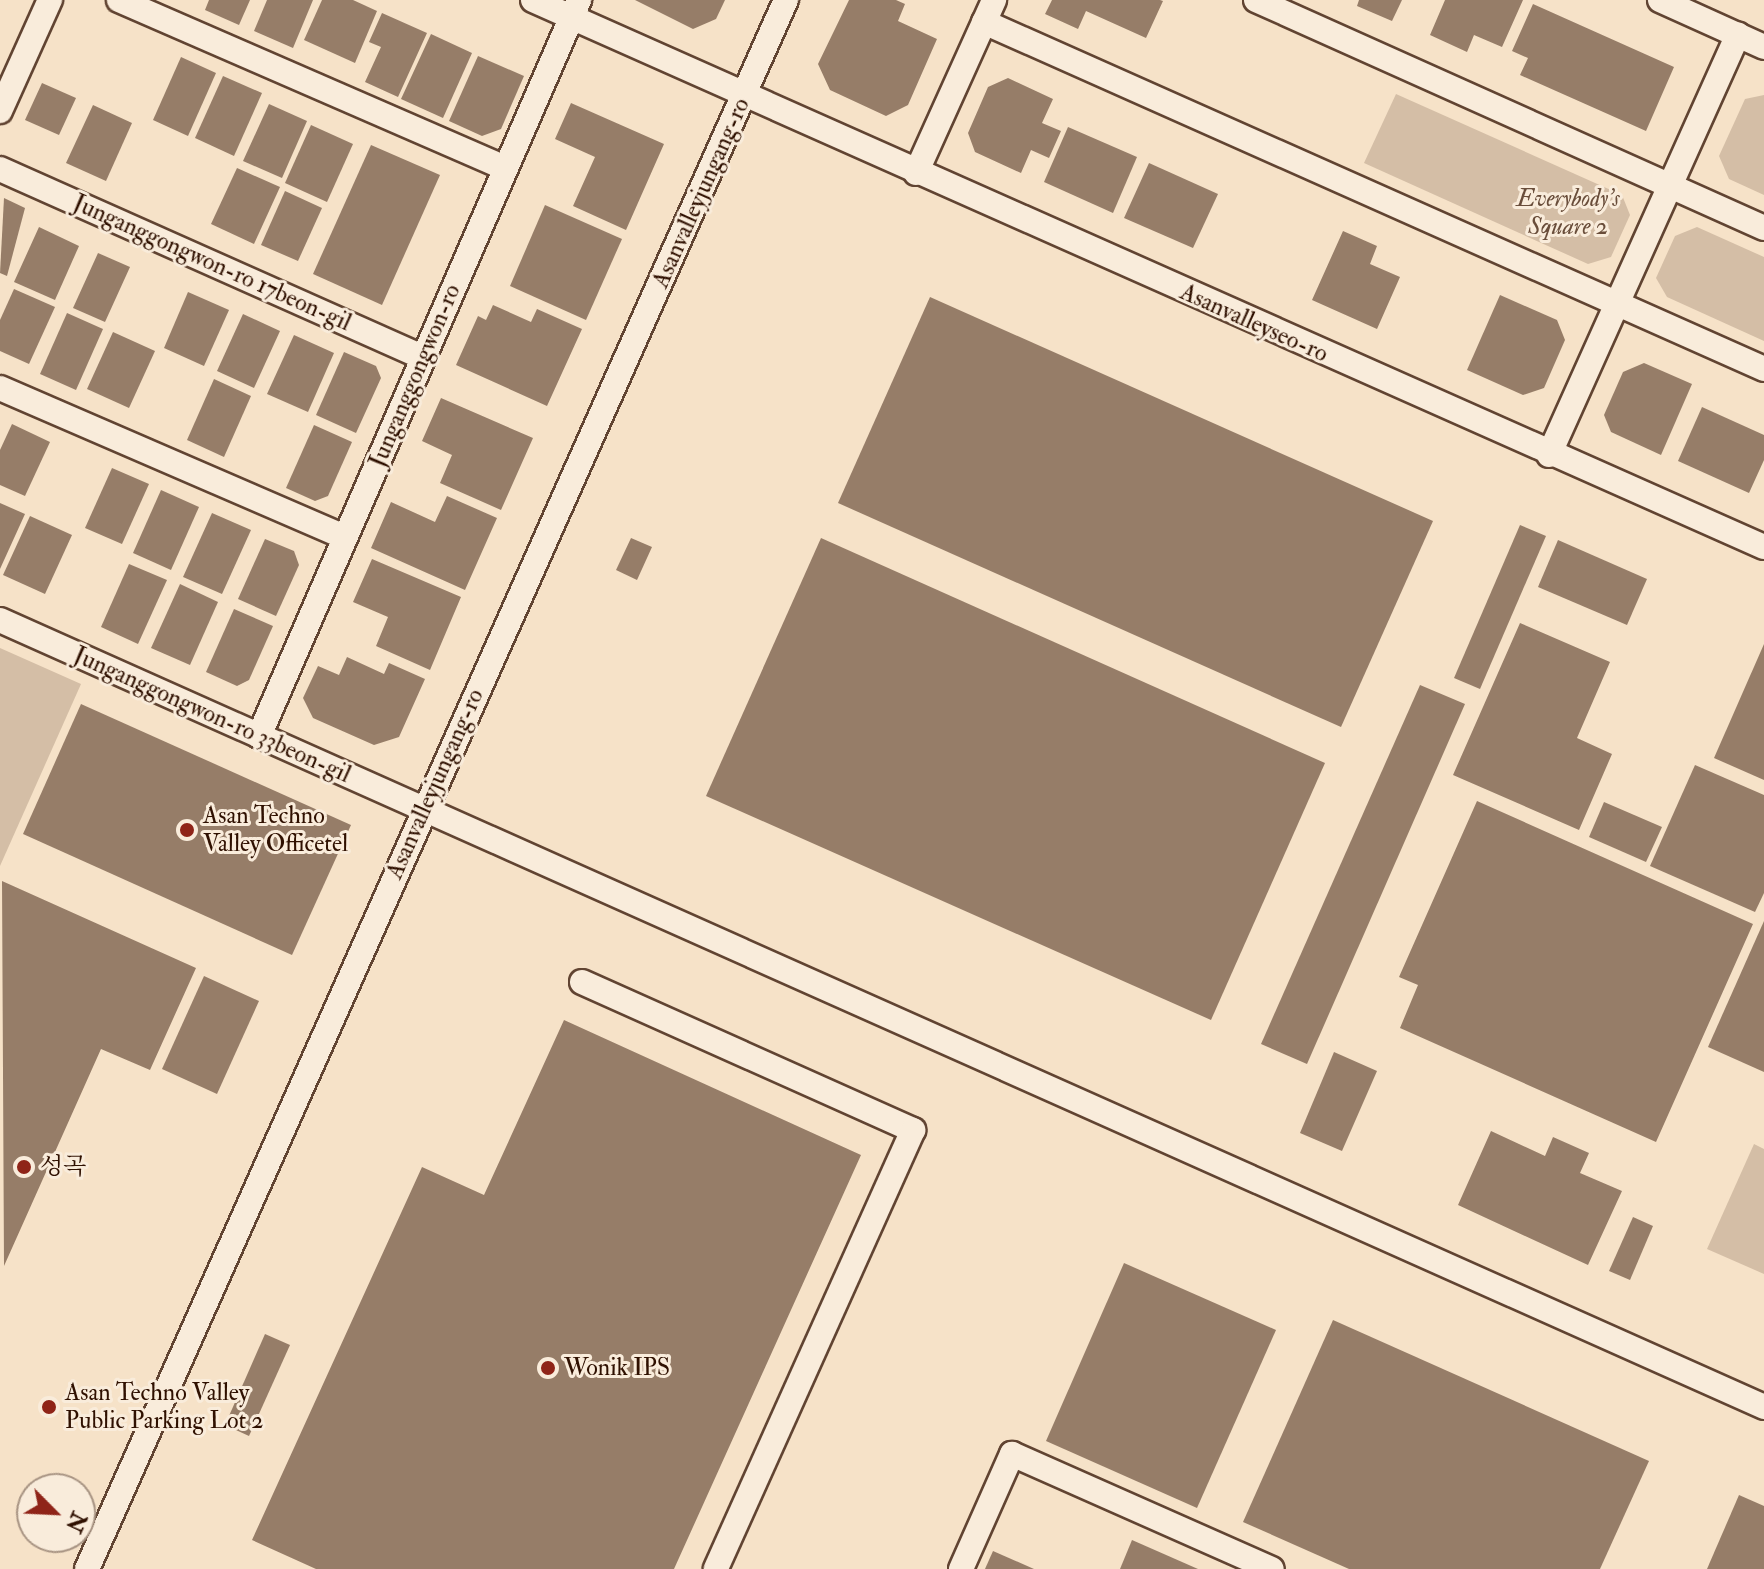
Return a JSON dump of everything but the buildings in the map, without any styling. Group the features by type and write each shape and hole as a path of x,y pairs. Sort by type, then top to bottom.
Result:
{"street":[{"path":"0,111 50,0"},
{"path":"119,0 505,168"},
{"path":"533,0 576,9 746,95"},
{"name":"Asanvalleyjungang-ro","path":"87,1569 786,0"},
{"path":"1256,0 1764,228"},
{"path":"1660,0 1764,47"},
{"name":"Junganggongwon-ro","path":"259,736 576,9"},
{"path":"916,173 989,11 1616,304 1764,369"},
{"path":"1549,455 1738,35"},
{"name":"Asanvalleyseo-ro","path":"746,95 1549,455 1764,547"},
{"name":"Junganggongwon-ro 17beon-gil","path":"0,169 423,357"},
{"path":"0,388 345,537"},
{"name":"Junganggongwon-ro 33beon-gil","path":"0,620 1764,1407"},
{"path":"582,982 913,1130 716,1569"},
{"path":"961,1569 1012,1454 1272,1569"}],"green space":[{"name":"Everybody's Square 2","path":"1396,94 1622,195 1630,215 1611,257 1588,264 1364,163"},
{"path":"1764,95 1764,195 1729,179 1719,156 1745,99"},
{"path":"1697,227 1764,257 1764,341 1667,297 1656,278 1675,236"},
{"path":"0,648 81,684 0,866"},
{"path":"1754,1144 1764,1149 1764,1274 1707,1249"}],"place":[{"name":"Asan Techno Valley Officetel","path":"187,830"},
{"name":"성곡","path":"24,1167"},
{"name":"Wonik IPS","path":"548,1368"},
{"name":"Asan Techno Valley Public Parking Lot 2","path":"49,1407"}]}
